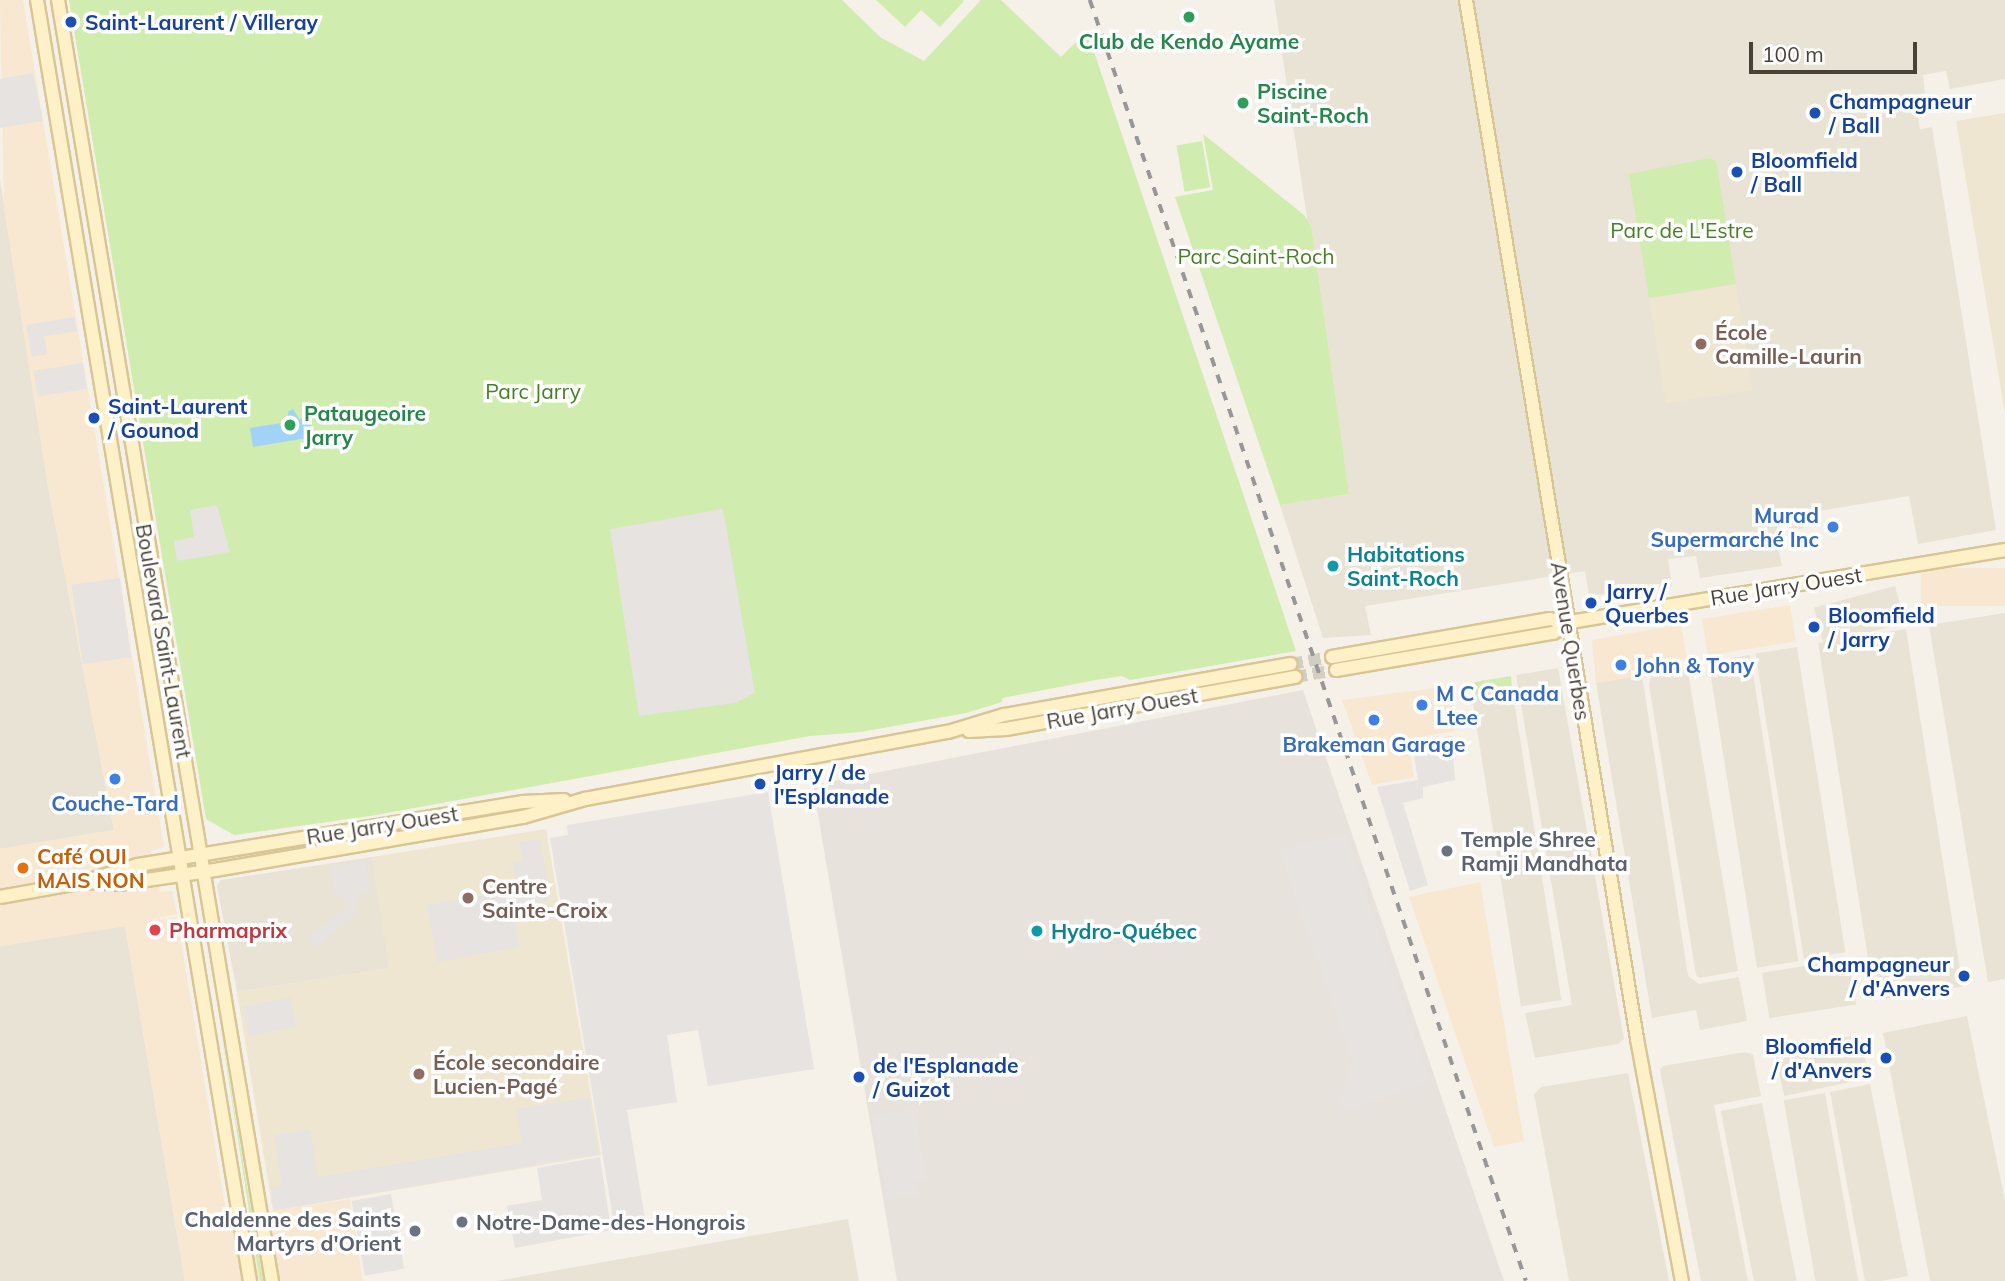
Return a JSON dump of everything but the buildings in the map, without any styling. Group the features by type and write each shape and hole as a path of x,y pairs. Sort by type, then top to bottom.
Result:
{"main road":[{"name":"Boulevard Saint-Laurent","path":"37,0 250,1281"},
{"name":"Boulevard Saint-Laurent","path":"58,0 272,1281"},
{"name":"Avenue Querbes","path":"1466,0 1568,623 1682,1281"},
{"name":"Rue Jarry Ouest","path":"1336,670 1553,632 1568,623 2005,550"},
{"name":"Rue Jarry Ouest","path":"1332,657 1550,619 1568,623"},
{"name":"Rue Jarry Ouest","path":"84,882 120,884 523,817 585,799 948,732 1004,715 1291,664"},
{"name":"Rue Jarry Ouest","path":"948,732 1006,729 1295,677"},
{"name":"Rue Jarry Ouest","path":"84,882 118,869 179,858 522,802 585,799"},
{"path":"0,897 84,882"}],"shaded area":[{"path":"0,0 23,0 164,847 151,851 160,892 172,891 177,914 142,922 177,917 227,1218 350,1199 363,1281 185,1281 125,926 0,946 0,849 114,830 49,492 4,209"},
{"path":"1274,0 2005,0 2005,79 1950,89 1946,71 1923,75 1925,93 1914,96 1920,129 1932,127 1996,530 1918,544 1909,496 1801,514 1804,528 1775,534 1782,566 1700,578 1696,556 1668,559 1672,586 1589,596 1585,571 1365,606 1371,635 1323,638 1280,505 1349,494"},
{"path":"33,73 43,121 0,128 0,79"},
{"path":"2005,113 2005,413 1956,121"},
{"path":"0,179 49,492 114,830 0,849"},
{"name":"École Camille-Laurin","path":"1736,284 1753,390 1666,403 1649,298"},
{"path":"74,317 77,331 44,336 47,354 32,357 26,325"},
{"path":"83,363 87,389 38,397 34,371"},
{"path":"217,505 230,552 177,561 174,541 194,537 190,510"},
{"path":"723,509 755,693 735,703 639,716 610,529"},
{"path":"1921,568 2005,568 2005,606 1921,606"},
{"path":"120,578 131,657 83,664 71,585"},
{"path":"1895,586 1905,623 1824,644 1814,608"},
{"path":"1790,605 1796,642 1708,655 1702,619"},
{"path":"2005,613 2005,979 1988,982 1929,625"},
{"path":"1681,624 1687,659 1641,666 1642,675 1596,683 1592,640"},
{"path":"1906,629 1963,987 1875,1000 1818,643"},
{"path":"1797,647 1845,952 1804,959 1756,654"},
{"path":"1750,655 1798,961 1757,968 1709,662"},
{"path":"1687,666 1738,971 1700,978 1696,975 1649,685 1651,675"},
{"path":"1558,668 1624,1039 1618,1044 1535,1058 1525,1013 1572,1005 1516,675"},
{"path":"1642,675 1688,976 1699,984 1739,977 1747,1021 1700,1030 1696,1010 1652,1018 1596,683"},
{"path":"1443,687 1450,694 1455,731 1407,739 1414,777 1372,785 1342,700"},
{"path":"1512,688 1561,1000 1521,1007 1472,694"},
{"path":"1303,690 1504,1281 897,1281 813,785"},
{"path":"1452,736 1455,780 1423,787 1423,798 1403,803 1428,885 1410,891 1377,787 1418,780 1412,742"},
{"path":"768,792 814,1069 708,1086 698,1030 667,1035 677,1102 627,1110 645,1219 614,1224 550,838 568,835 567,825"},
{"name":"École secondaire Lucien-Pagé","path":"546,829 601,1155 273,1211 237,992 389,968 372,857"},
{"path":"1345,834 1430,1081 1336,1113 1352,1061 1279,850"},
{"path":"540,839 550,900 512,906 519,947 437,962 427,905 509,891 515,878 512,863 523,861 519,842"},
{"path":"372,857 390,968 237,992 217,886 221,880"},
{"path":"365,860 371,892 359,895 354,916 316,947 308,938 347,906 335,892 331,867"},
{"path":"1480,882 1524,1141 1494,1147 1409,897"},
{"path":"125,926 185,1281 0,1281 0,946"},
{"path":"1849,959 1856,1004 1769,1018 1762,973"},
{"path":"290,997 296,1026 249,1036 243,1007"},
{"path":"1967,1016 2005,1201 2005,1281 1930,1281 1883,1033"},
{"path":"1860,1034 1869,1078 1784,1096 1775,1052"},
{"path":"1745,1052 1753,1055 1761,1096 1714,1105 1748,1281 1701,1281 1660,1070 1663,1066"},
{"path":"1628,1073 1669,1281 1569,1281 1534,1094 1541,1087"},
{"path":"1870,1084 1908,1276 1881,1281 1865,1281 1830,1092"},
{"path":"1825,1093 1858,1281 1816,1281 1784,1100"},
{"path":"589,1098 599,1154 274,1210 271,1188 282,1186 274,1135 310,1130 318,1177 522,1143 517,1109"},
{"path":"1762,1103 1797,1281 1754,1281 1721,1111"},
{"path":"914,1109 926,1180 915,1182 917,1195 887,1200 873,1116"},
{"path":"600,1157 611,1230 515,1248 507,1206 542,1200 537,1168"},
{"path":"391,1194 404,1269 365,1276 352,1201"},
{"path":"848,1219 859,1281 496,1281"}],"green space":[{"name":"Parc Jarry","path":"69,0 842,0 880,37 924,61 981,0 1001,0 1061,57 1087,31 1296,651 1130,680 1122,676 1096,680 1002,698 1002,702 966,713 861,732 810,736 370,816 234,835 206,819"},
{"path":"876,0 964,1 940,27 921,10 905,27"},
{"name":"Parc Saint-Roch","path":"1203,134 1304,215 1311,226 1349,494 1280,505 1175,197 1213,190"},
{"path":"1202,141 1210,187 1185,192 1176,146"},
{"name":"Parc de L'Estre","path":"1710,158 1716,161 1736,284 1649,298 1629,174"},
{"path":"1511,676 1512,688 1472,695 1475,682"},
{"path":"220,1025 263,1281 260,1281"}],"water":[{"name":"Pataugeoire Jarry","path":"293,409 299,419 310,418 313,437 253,447 250,428 288,422 288,412"}],"tunnel":[{"path":"1291,664 1332,657"},
{"path":"1295,677 1336,670"}],"railway":[{"path":"1090,0 1526,1281"}],"place":[{"name":"Club de Kendo Ayame","path":"1189,17"},
{"name":"Saint-Laurent / Villeray","path":"71,22"},
{"name":"Piscine Saint-Roch","path":"1243,103"},
{"name":"Champagneur / Ball","path":"1815,113"},
{"name":"Bloomfield / Ball","path":"1737,172"},
{"name":"École Camille-Laurin","path":"1701,344"},
{"name":"Saint-Laurent / Gounod","path":"94,418"},
{"name":"Pataugeoire Jarry","path":"290,425"},
{"name":"Murad Supermarché Inc","path":"1833,527"},
{"name":"Habitations Saint-Roch","path":"1333,566"},
{"name":"Jarry / Querbes","path":"1591,603"},
{"name":"Bloomfield / Jarry","path":"1814,627"},
{"name":"John & Tony","path":"1621,665"},
{"name":"M C Canada Ltee","path":"1422,705"},
{"name":"Brakeman Garage","path":"1374,720"},
{"name":"Couche-Tard","path":"115,779"},
{"name":"Jarry / de l'Esplanade","path":"760,784"},
{"name":"Temple Shree Ramji Mandhata","path":"1447,851"},
{"name":"Café OUI MAIS NON","path":"23,868"},
{"name":"Centre Sainte-Croix","path":"468,898"},
{"name":"Pharmaprix","path":"155,930"},
{"name":"Hydro-Québec","path":"1037,931"},
{"name":"Champagneur / d'Anvers","path":"1964,976"},
{"name":"Bloomfield / d'Anvers","path":"1886,1058"},
{"name":"École secondaire Lucien-Pagé","path":"419,1074"},
{"name":"de l'Esplanade / Guizot","path":"859,1077"},
{"name":"Notre-Dame-des-Hongrois","path":"462,1222"},
{"name":"Chaldenne des Saints Martyrs d'Orient","path":"415,1231"}]}
